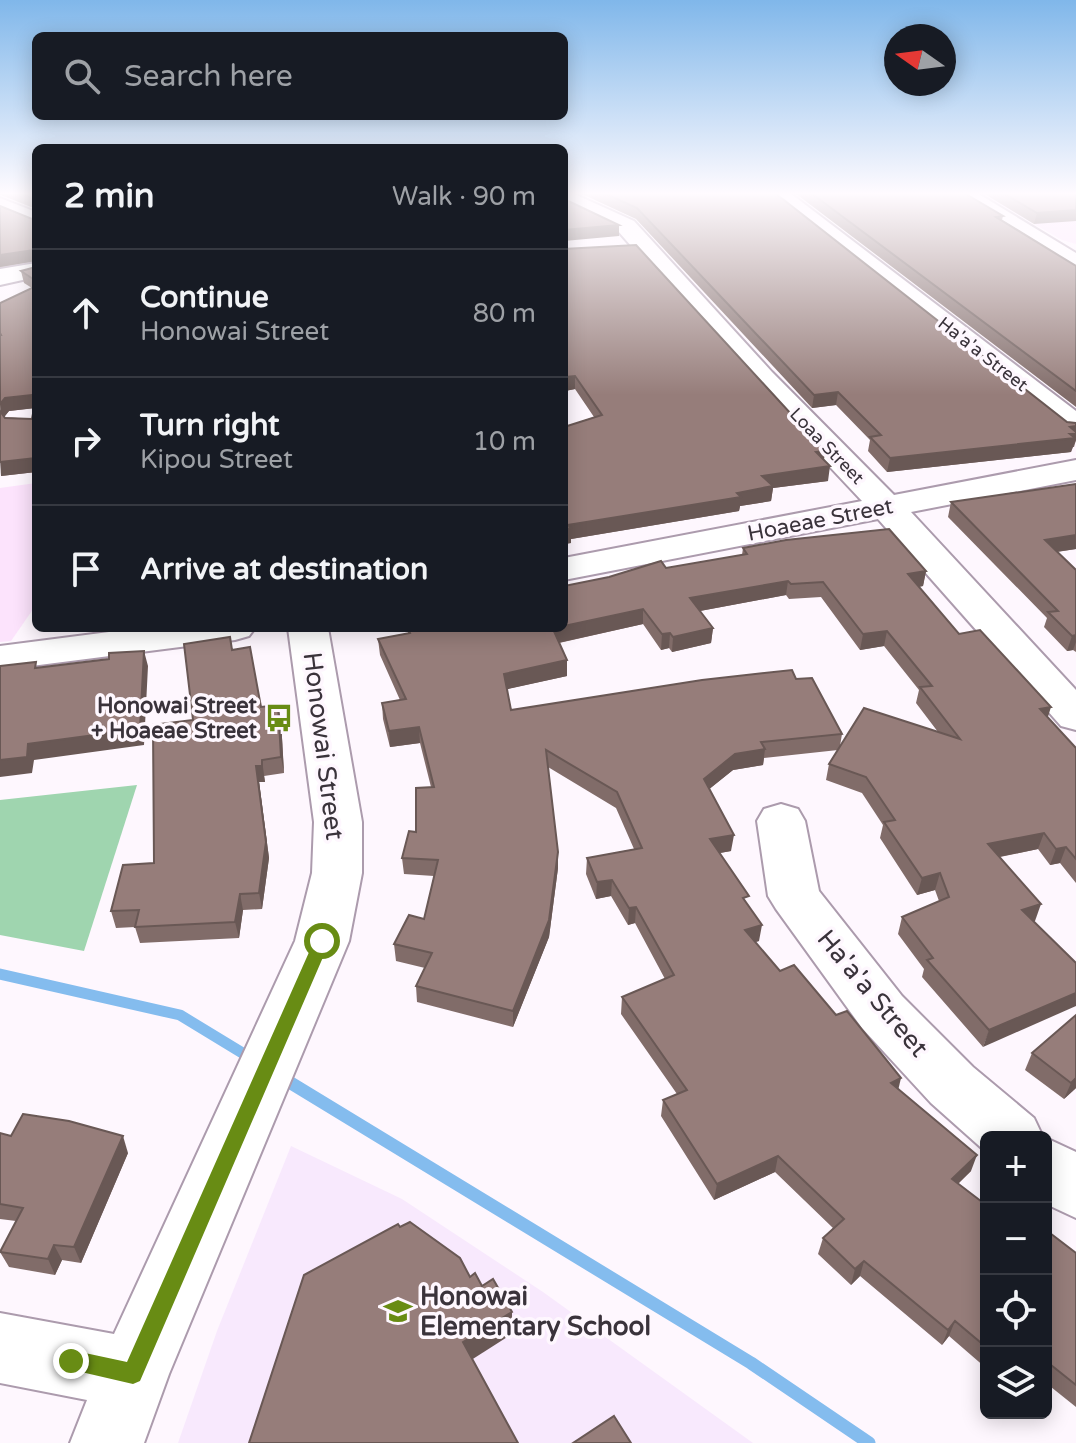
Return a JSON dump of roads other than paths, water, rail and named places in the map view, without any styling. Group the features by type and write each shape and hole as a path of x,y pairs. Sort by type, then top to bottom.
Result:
{"street":[{"name":"Loaa Street","path":"658,260 762,378 886,506 1076,716"},
{"name":"Ha'a'a Street","path":"863,260 1076,426"},
{"path":"0,277 32,271"},
{"name":"Hoaeae Street","path":"568,568 1076,470"},
{"path":"0,658 204,632"},
{"name":"Honowai Street","path":"107,1443 133,1373 298,1004 322,941 337,873 337,847 333,779 309,632"},
{"name":"Ha'a'a Street","path":"781,821 794,896 882,1012 952,1085 1005,1131"},
{"path":"1052,1171 1076,1189"},
{"path":"0,1348 133,1373"}],"waterway":[{"path":"0,974 180,1015 249,1057"},
{"path":"281,1077 751,1363 869,1443"}],"place":[{"name":"Honowai Street + Hoaeae Street","path":"279,718"},
{"name":"Honowai Elementary School","path":"398,1311"}]}
